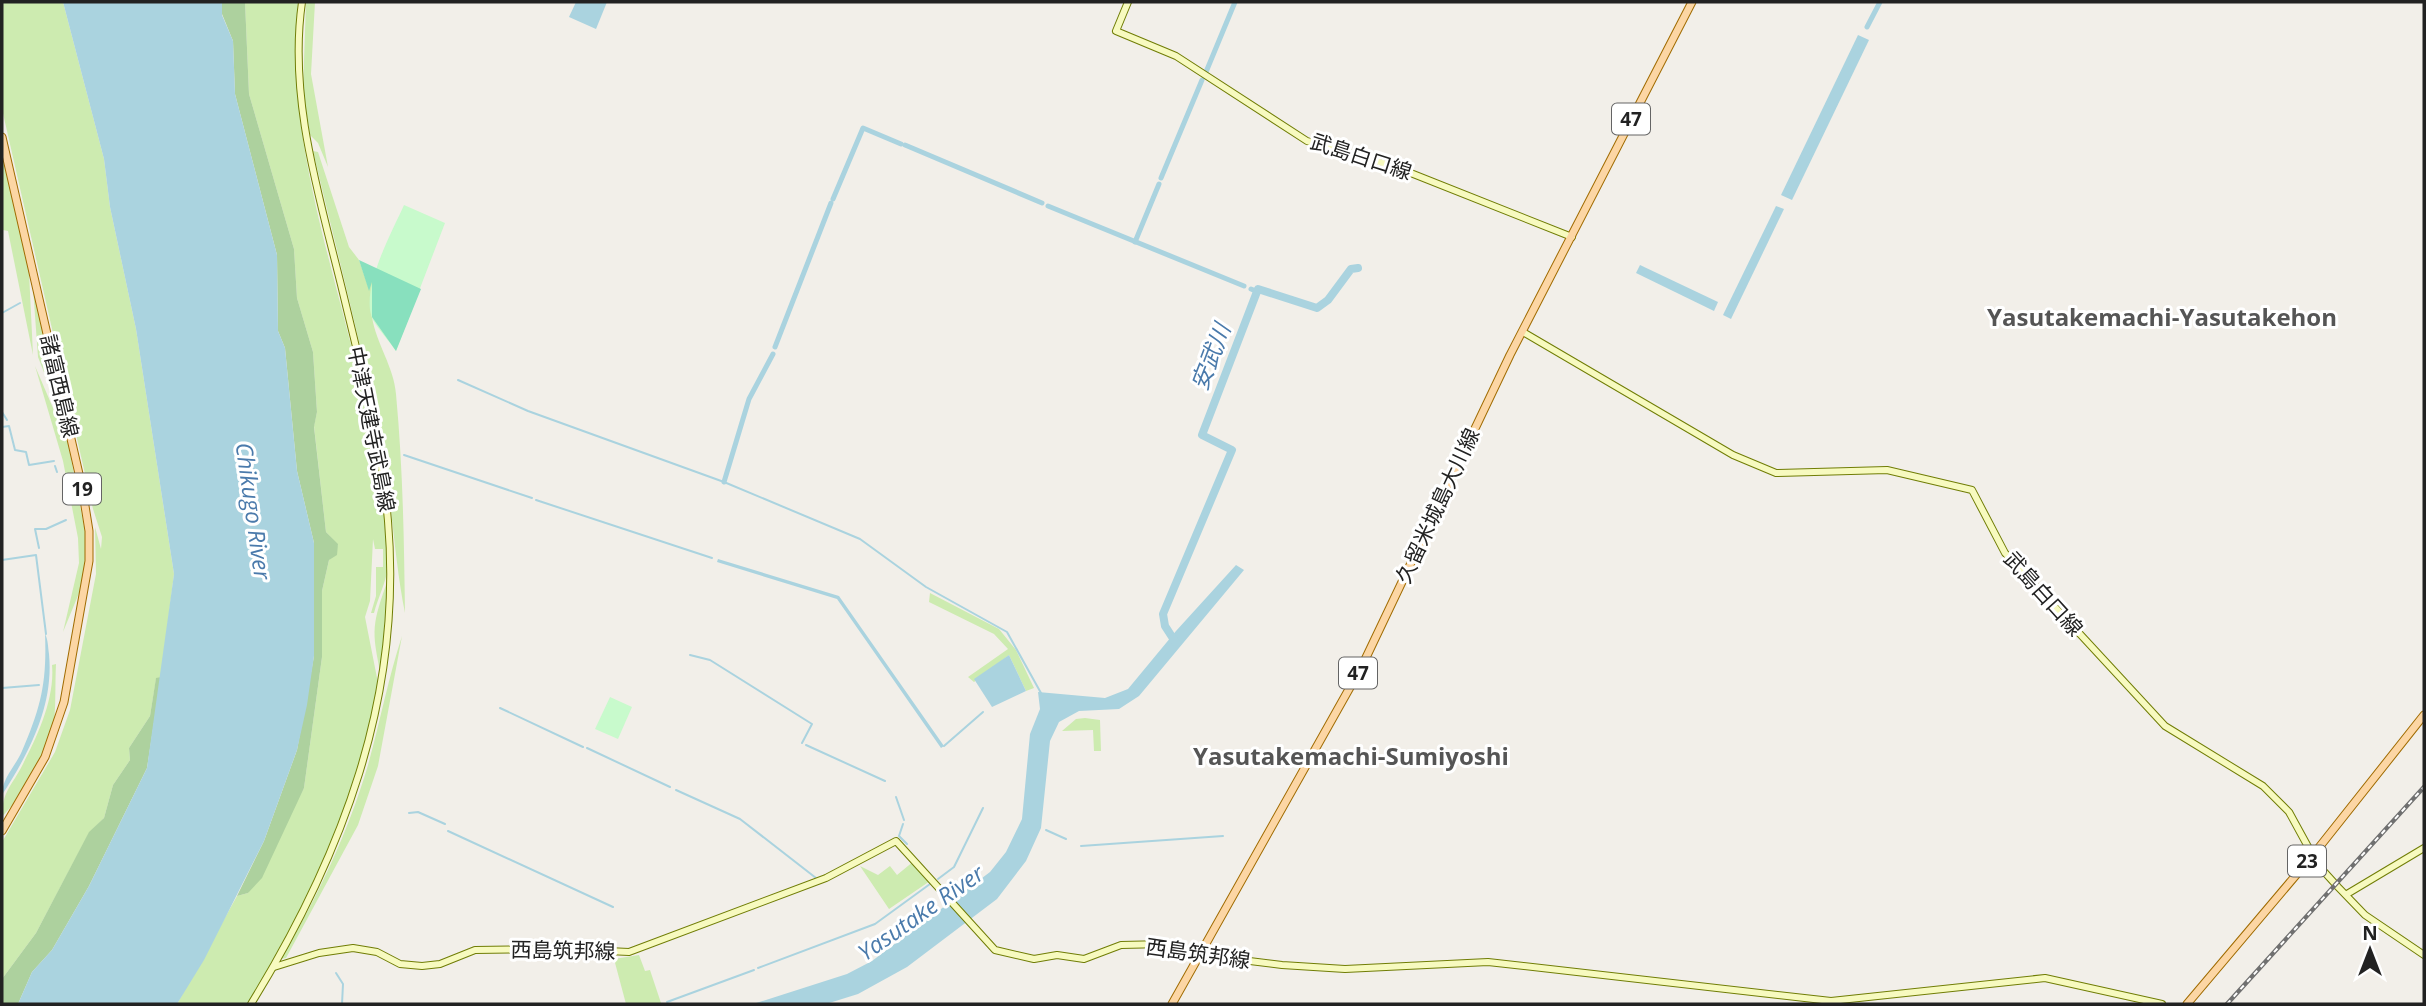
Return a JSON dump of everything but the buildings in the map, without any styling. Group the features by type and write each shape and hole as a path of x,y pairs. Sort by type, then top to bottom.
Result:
{"main road":[{"name":"中津天建寺武島線","path":"274,967 327,865 364,765 384,675 390,615 388,521 376,434 312,163 300,96 299,30 302,2"},
{"name":"武島白口線","path":"1128,2 1116,31 1176,56 1297,136 1393,166 1572,237"},
{"name":"久留米城島大川線","path":"1172,1004 1362,666 1523,332 1692,2"},
{"name":"諸富西島線","path":"2,138 82,487 90,543 86,586 58,726 46,757 2,831"},
{"name":"武島白口線","path":"1523,332 1765,471 1843,473 1887,470 1972,490 2005,553 2165,726 2263,786 2289,812 2313,855 2365,915 2424,955"},
{"name":"23","path":"2187,1004 2313,855 2424,715"},
{"name":"西島筑邦線","path":"274,967 319,953 353,948 377,952 400,964 422,967 440,964 475,950 565,948 629,951 827,878 896,841 999,953 1034,959 1057,955 1084,959 1121,945 1145,944 1180,947 1201,955 1345,969 1488,962 1831,1001 2046,978 2162,1004"},
{"path":"2347,894 2424,848"},
{"path":"251,1004 274,967"}],"green space":[{"path":"2,2 63,2 104,159 110,207 136,329 174,574 161,677 156,679 150,716 129,748 130,760 113,785 104,818 89,833 36,933 2,979 2,842 55,752 70,710 96,574 95,527 101,549 102,537 93,509 2,109"},
{"path":"222,2 245,2 249,94 294,249 297,298 313,352 317,412 314,427 326,532 338,544 337,555 329,560 322,591 322,657 304,788 262,878 248,893 237,896 264,841 297,750 314,656 314,543 297,471 285,348 278,331 277,255 235,94 233,41 222,14"},
{"path":"245,2 298,2 298,96 304,142 312,189 380,470 389,545 388,567 374,613 371,613 376,596 376,567 383,567 383,549 375,549 373,539 370,601 365,617 379,688 361,762 323,865 296,923 248,1004 177,1004 237,896 248,893 304,788 322,657 322,591 329,560 338,545 326,532 314,426 317,412 313,352 297,298 294,249 249,94"},
{"path":"306,2 315,2 311,74 328,167 318,143 310,135 303,90"},
{"path":"313,151 318,152 349,247 359,260 369,289 375,269 372,317 392,374 396,394 402,477 405,613 379,433"},
{"path":"2,152 29,272 33,355 8,231 3,230"},
{"path":"404,205 445,223 396,351 373,320 370,294 385,246"},
{"path":"359,260 421,289 396,351 372,317 372,282 369,291"},
{"path":"33,288 63,421 38,357"},
{"path":"35,366 68,443 86,537 84,581 63,632 79,563 78,538 63,461"},
{"path":"388,579 381,676 375,627"},
{"path":"930,593 999,629 1016,650 1034,688 1026,691 1009,655 974,682 968,677 1008,649 994,634 929,602"},
{"path":"402,636 378,766 358,825 286,958 281,959 319,889 351,815 368,765"},
{"path":"56,664 55,716 47,748 34,774 2,817 6,795 40,729 51,690 52,665"},
{"path":"161,677 147,768 89,886 52,950 32,972 18,1004 2,1004 2,979 36,933 89,832 104,818 113,785 130,760 129,748 150,716 156,678"},
{"path":"610,697 632,707 618,739 595,729"},
{"path":"1076,719 1100,720 1101,751 1094,751 1093,730 1062,731"},
{"path":"914,861 930,881 889,909 860,866 878,875 890,866 897,875"},
{"path":"639,955 645,971 650,970 661,1003 626,1004 614,959"}],"water":[{"name":"Chikugo River","path":"63,2 222,2 222,15 233,41 235,94 277,255 278,331 285,348 297,471 314,543 314,656 297,750 264,841 204,960 177,1004 18,1004 32,972 52,950 89,886 147,768 174,574 136,329 110,207 104,159"},
{"path":"576,2 607,2 596,29 569,17"},
{"path":"1858,35 1869,40 1792,200 1781,195"},
{"path":"1776,206 1784,209 1731,319 1723,315"},
{"path":"1640,265 1718,302 1714,311 1636,273"},
{"path":"718,559 839,596 944,746 941,748 837,599 717,562"},
{"path":"1236,565 1244,570 1139,696 1119,709 1079,711 1059,722 1050,741 1041,828 1026,861 997,899 907,967 858,994 826,1004 753,1004 847,974 872,961 990,872 1006,852 1022,819 1030,734 1040,709 1038,692 1105,698 1128,689"},
{"path":"45,634 50,673 48,692 30,746 2,795 6,778 22,751 38,707 44,681"},
{"path":"1009,655 1026,691 992,707 974,679"}],"waterway":[{"path":"1206,72 1235,2"},
{"path":"1867,27 1880,2"},
{"path":"1161,178 1202,80"},
{"path":"833,199 863,128 901,144"},
{"path":"905,145 1042,203"},
{"path":"1135,242 1159,184"},
{"path":"775,347 831,203"},
{"path":"1048,206 1244,286"},
{"name":"安武川","path":"1176,643 1165,626 1163,614 1232,450 1202,435 1258,289 1317,308 1328,300 1351,269 1358,268"},
{"name":"安武川","path":"1251,289 1258,292"},
{"path":"2,313 20,303"},
{"path":"724,482 749,399 773,354"},
{"path":"458,380 528,411 724,482 860,539 926,587 1007,632 1041,693"},
{"path":"2,412 7,420"},
{"path":"2,427 9,426 15,450 26,452 29,465 54,461"},
{"path":"404,455 532,498"},
{"path":"55,466 57,472"},
{"path":"536,500 712,558"},
{"path":"39,548 35,529 46,529 66,520"},
{"path":"2,560 36,555 46,634"},
{"path":"690,655 710,660 812,724 802,743"},
{"path":"2,688 39,685"},
{"path":"500,708 583,747"},
{"path":"944,746 983,712"},
{"path":"806,745 885,781"},
{"path":"587,748 670,787"},
{"path":"676,790 740,819 816,878"},
{"path":"896,797 904,820"},
{"name":"Yasutake River","path":"938,879 954,867 983,808"},
{"path":"409,813 418,812 445,824"},
{"path":"903,824 899,836 907,844"},
{"path":"1046,830 1066,839"},
{"path":"448,831 613,907"},
{"path":"1081,846 1223,836"},
{"name":"Yasutake River","path":"758,968 875,924 930,884"},
{"path":"667,1002 754,970"},
{"path":"336,973 343,984 342,1004"}],"railway":[{"path":"2227,1004 2424,787"}],"district":[{"name":"Yasutakemachi-Yasutakehon","path":"2162,318"},
{"name":"Yasutakemachi-Sumiyoshi","path":"1351,757"}]}
